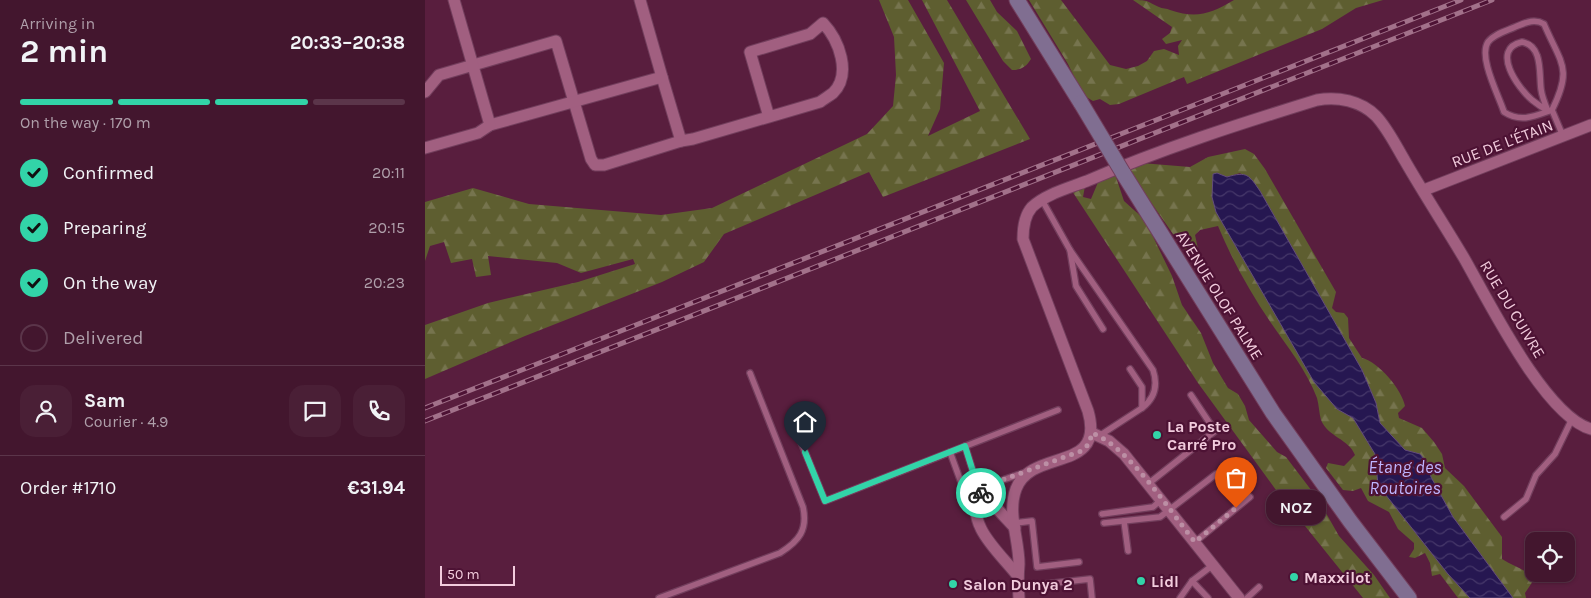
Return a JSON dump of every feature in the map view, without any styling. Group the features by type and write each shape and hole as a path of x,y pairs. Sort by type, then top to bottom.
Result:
{"main road":[{"name":"AVENUE OLOF PALME","path":"1017,0 1278,420 1350,521 1409,598"}],"street":[{"path":"454,0 490,125"},
{"path":"640,0 681,141"},
{"path":"425,92 439,75 557,41 591,158 595,165 604,165 681,141 769,117 820,102 834,92 842,78 842,61 833,34 823,24 810,34 750,52 769,117"},
{"path":"425,148 478,133 490,125 662,77"},
{"name":"RUE DU CUIVRE","path":"1042,200 1107,172 1236,126 1327,98 1356,103 1376,116 1424,190 1510,338 1537,379 1572,419 1591,429"},
{"name":"RUE DE L'ÉTAIN","path":"1424,190 1591,125"},
{"path":"1042,200 1031,209 1023,224 1023,239 1089,411 1095,434 1124,454 1239,598"},
{"path":"1018,587 1019,563 1013,498 1017,487 1029,472 1081,451 1089,444 1095,434"},
{"path":"1015,526 989,500 978,498 975,515 983,533 1018,587"}],"lane":[{"path":"1530,21 1539,21 1544,24 1564,68 1565,79 1562,89 1550,111 1521,119 1505,112 1485,55 1488,42 1497,34 1530,21"},
{"path":"1550,111 1532,100 1522,90 1509,68 1506,58 1510,48 1515,43 1527,43 1533,48 1539,63 1541,88 1563,136"},
{"path":"1042,200 1070,250 1153,370 1156,386 1150,401 1142,408 1095,434"},
{"path":"1070,250 1076,286 1103,329"},
{"path":"1130,368 1142,387 1142,408"},
{"path":"659,598 780,553 794,544 802,534 806,520 803,507 750,373"},
{"path":"1148,484 1215,431 1191,395"},
{"path":"792,420 825,501 1058,410"},
{"path":"1504,517 1526,499 1536,475 1555,454 1572,419"},
{"path":"965,446 978,498"},
{"path":"950,452 962,485 978,498"},
{"path":"978,498 994,483 1029,472"},
{"path":"1104,523 1161,517 1216,474"},
{"path":"1195,542 1250,496"},
{"path":"1102,514 1153,507 1161,500"},
{"path":"1015,526 1032,521 1037,567 1079,562"},
{"path":"1124,521 1128,551"},
{"path":"1180,598 1192,581 1213,565"},
{"path":"1018,587 1090,579 1093,598"},
{"path":"1192,581 1208,598"},
{"path":"1247,598 1259,587"}],"green space":[{"path":"879,0 908,0 944,63 940,109 928,136 980,111 922,0 947,0 1030,139 883,197 869,172 724,234 704,262 662,282 525,336 425,379 425,325 488,303 578,282 635,264 633,259 581,273 557,263 488,256 491,275 476,277 472,259 451,263 444,242 430,246 425,261 425,202 473,188 529,204 661,215 712,208 867,134 893,106 896,75 894,37"},
{"path":"966,0 990,0 997,12 1017,31 1031,59 1025,66 1021,69 1012,70 1003,61"},
{"path":"1029,0 1061,0 1110,65 1126,69 1147,61 1154,51 1164,49 1179,55 1178,46 1182,40 1166,44 1162,39 1170,33 1172,27 1133,0 1149,2 1180,13 1203,14 1218,9 1234,0 1383,0 1356,8 1322,29 1187,84 1184,77 1119,104 1110,105 1100,99 1093,101 1083,95 1068,64"},
{"path":"1245,149 1254,154 1265,169 1336,292 1332,308 1336,312 1344,313 1348,318 1349,338 1362,358 1375,365 1395,385 1405,406 1398,413 1399,418 1422,428 1442,454 1445,468 1464,486 1502,537 1502,559 1525,571 1525,582 1532,582 1525,593 1526,598 1513,598 1453,517 1431,477 1428,464 1420,454 1405,450 1380,423 1376,403 1362,370 1260,191 1240,173 1227,177 1217,173 1216,212 1337,408 1353,418 1375,454 1378,485 1448,574 1470,598 1458,598 1440,574 1432,576 1430,563 1425,553 1415,558 1409,557 1414,549 1414,543 1398,529 1389,512 1368,501 1361,488 1353,491 1343,490 1326,468 1328,463 1344,466 1355,455 1348,445 1324,426 1317,398 1308,378 1249,288 1218,226 1200,230 1195,235 1200,258 1196,264 1189,257 1180,241 1173,234 1127,168 1141,163 1190,167 1208,157"},
{"path":"1115,174 1124,201 1145,220 1172,276 1182,305 1201,333 1213,363 1228,388 1238,394 1245,406 1249,420 1277,452 1286,457 1318,499 1339,536 1374,575 1390,598 1363,598 1276,490 1198,383 1072,191 1085,186 1083,197 1091,199 1099,180"}],"water":[{"name":"Étang des Routoires","path":"1217,173 1227,177 1239,174 1247,176 1260,191 1362,370 1376,403 1380,423 1405,450 1420,454 1428,464 1431,477 1453,517 1513,598 1470,598 1448,574 1378,485 1375,454 1353,418 1337,409 1314,382 1216,212 1212,197 1213,174"}],"railway":[{"path":"425,408 1461,0"},
{"path":"425,421 1492,0"}],"way so far":[{"path":"981,493 985,488 994,483 1029,472 1081,451 1089,444 1092,433 1109,441 1124,454 1195,542 1236,508"}],"place":[{"name":"La Poste Carré Pro","path":"1157,435"},
{"name":"NOZ","path":"1236,508"},
{"name":"Maxxilot","path":"1294,577"},
{"name":"Lidl","path":"1141,581"},
{"name":"Salon Dunya 2","path":"953,584"}],"route":[{"path":"805,452 825,501 965,446 981,493"}]}
